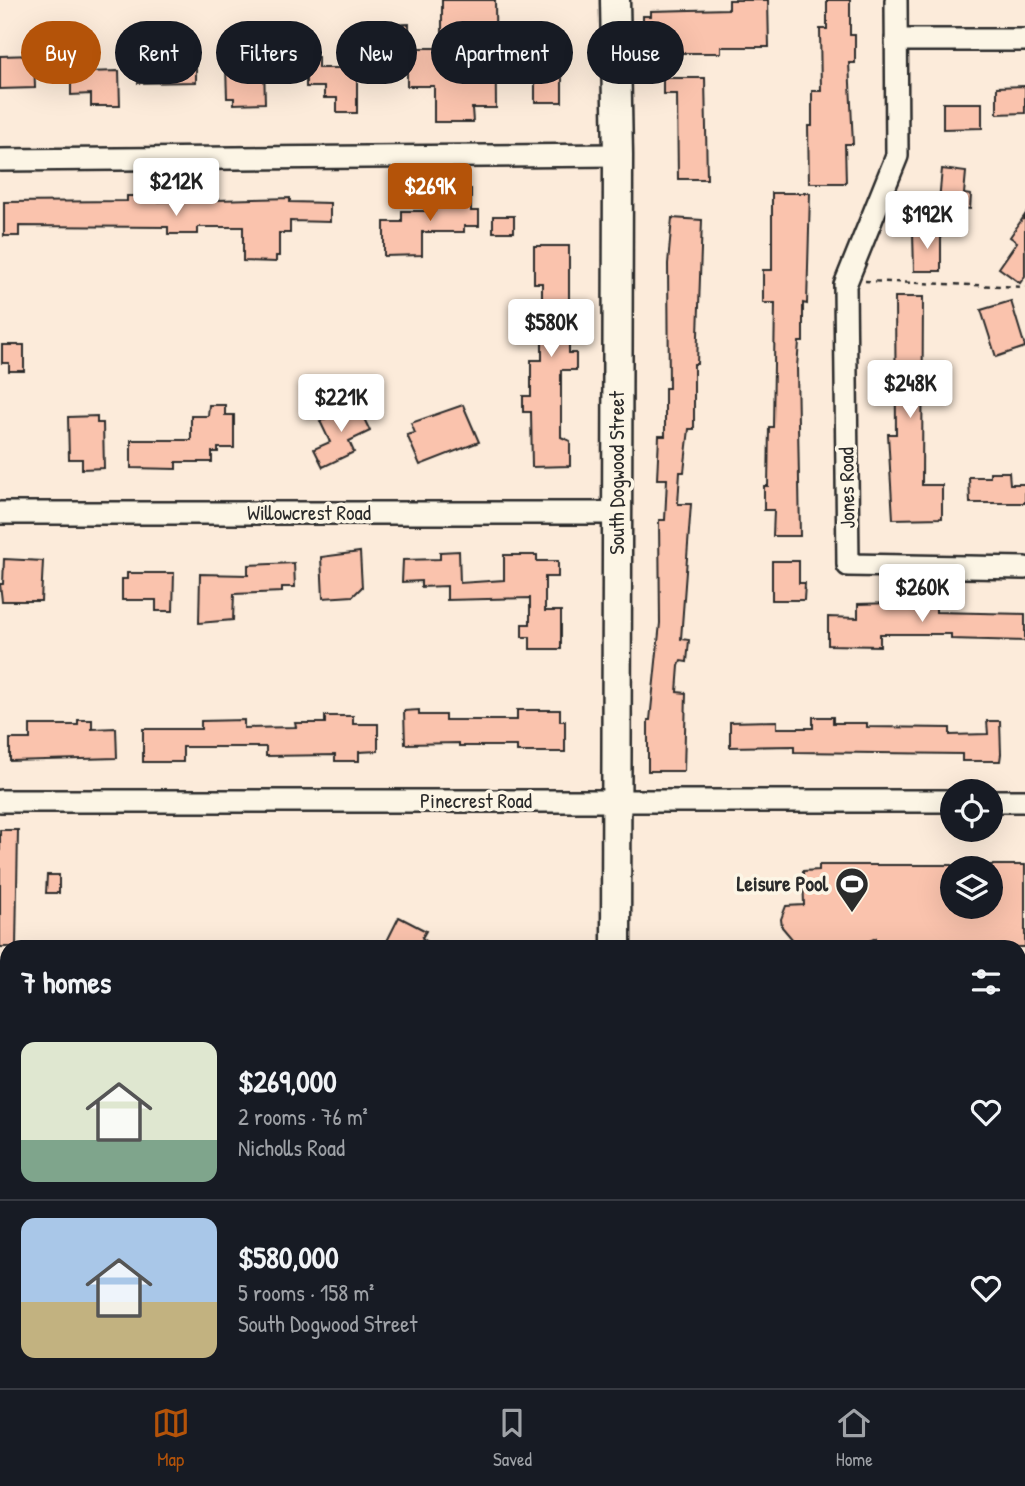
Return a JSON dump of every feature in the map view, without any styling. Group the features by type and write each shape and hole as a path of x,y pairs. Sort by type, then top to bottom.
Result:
{"main road":[{"name":"South Dogwood Street","path":"615,0 618,156 616,940"}],"street":[{"name":"Jones Road","path":"896,0 897,156 845,285 848,565 1025,568"},
{"path":"896,40 1025,40"},
{"path":"0,160 618,156"},
{"name":"Willowcrest Road","path":"0,513 617,513"},
{"name":"Pinecrest Road","path":"0,801 940,801"},
{"path":"1003,801 1025,801"}],"path":[{"path":"845,285 863,281 1025,287"}],"building":[{"path":"442,0 495,0 495,21 442,21"},
{"path":"729,0 768,0 769,47 721,47 721,53 684,53 684,21 643,21 643,16 651,16 651,11 729,9"},
{"path":"827,0 850,0 850,35 855,35 855,63 849,63 853,144 845,144 846,183 809,183 808,126 812,126 812,91 821,91 820,29 827,29"},
{"path":"417,48 431,48 431,84 496,84 496,108 472,108 473,122 434,122 434,86 407,86 417,84"},
{"path":"21,55 21,84 35,84 35,88 0,89 0,56"},
{"path":"322,68 336,68 336,84 357,84 357,113 337,113 337,98 324,98 324,87 306,87 306,84 322,84"},
{"path":"115,71 115,84 119,84 120,106 91,106 91,94 71,95 71,84 101,84 101,72"},
{"path":"684,78 705,78 707,179 678,179 677,94 663,94 663,84 684,84"},
{"path":"227,84 264,84 265,103 234,104 234,98 227,98"},
{"path":"535,84 562,84 562,102 535,102"},
{"path":"1025,86 1025,113 997,114 997,87"},
{"path":"943,103 982,103 982,128 943,129"},
{"path":"942,169 966,172 964,194 971,195 970,209 962,208 961,214 938,212"},
{"path":"448,189 471,189 471,211 479,211 479,226 464,226 464,232 422,232 422,255 384,256 384,222 402,222 402,211 435,211 435,195 448,195"},
{"path":"772,193 810,193 807,304 803,303 803,342 799,342 797,367 800,536 773,536 774,510 764,510 764,486 768,486 769,427 773,427 775,303 763,303 763,270 772,270"},
{"path":"127,196 139,196 140,202 290,198 290,202 330,203 330,222 290,221 290,233 279,233 279,256 276,256 276,262 243,261 243,227 198,227 198,234 168,234 168,227 19,226 19,236 4,236 4,202 127,201"},
{"path":"1025,215 1025,276 1020,283 999,268 1017,242 1010,237"},
{"path":"493,216 514,216 514,232 493,232"},
{"path":"672,218 702,220 697,364 694,364 694,429 689,429 684,472 680,472 678,504 691,504 681,639 689,640 687,662 681,661 679,666 677,692 686,693 684,771 648,771 648,720 660,623 659,520 665,520 667,479 657,479 659,436 665,436 665,388 669,388 668,264"},
{"path":"941,231 941,271 914,271 913,232"},
{"path":"534,246 569,246 569,353 576,353 576,370 561,370 561,437 570,441 570,466 532,467 531,412 523,412 523,396 531,396 531,360 542,360 542,283 534,283"},
{"path":"895,297 923,297 922,485 942,485 942,518 893,519 888,434 896,434"},
{"path":"1011,301 1025,347 996,357 981,310"},
{"path":"2,345 24,345 24,371 9,371 9,363 2,363"},
{"path":"357,404 370,431 349,441 354,452 323,467 314,449 330,442 320,421"},
{"path":"209,405 225,405 225,415 234,415 234,448 218,448 218,452 212,452 212,462 176,462 176,469 131,468 131,440 191,440 191,416 208,416"},
{"path":"463,405 479,442 420,465 407,435 415,433 411,423"},
{"path":"97,416 97,423 103,423 104,468 82,469 82,459 69,459 68,417"},
{"path":"990,472 1009,472 1010,484 1025,484 1025,503 970,503 969,477 990,477"},
{"path":"459,551 460,583 504,580 504,555 537,555 537,561 558,561 558,577 545,577 545,611 561,611 561,649 530,649 530,637 522,637 522,624 530,624 530,598 447,600 447,586 421,587 421,581 402,582 403,560 440,559 440,552"},
{"path":"360,552 362,587 353,596 323,598 321,557"},
{"path":"4,559 43,561 41,601 2,601 0,584 3,584"},
{"path":"772,561 799,561 799,583 805,583 804,600 772,600"},
{"path":"294,563 295,587 282,587 282,592 234,594 233,620 199,623 200,574 248,575 248,565"},
{"path":"127,573 174,573 173,611 156,611 156,600 122,600 122,579 127,579"},
{"path":"936,603 936,612 1025,614 1025,641 951,639 951,634 880,634 880,646 828,645 828,617 858,618 858,604"},
{"path":"419,710 419,715 445,715 445,720 517,720 517,710 560,710 560,721 565,721 565,752 517,752 517,746 459,746 459,743 405,744 404,711"},
{"path":"325,716 353,716 353,724 378,724 378,751 359,752 359,761 335,761 335,755 266,756 266,747 183,747 183,762 143,762 143,729 201,729 201,721 244,720 244,728 296,727 295,723 325,723"},
{"path":"813,717 833,717 833,723 867,723 867,727 950,728 950,735 988,734 987,721 1000,721 1000,761 962,761 962,754 794,752 794,746 730,747 730,722 777,721 777,728 813,728"},
{"path":"78,720 92,720 92,729 116,728 117,758 10,761 10,739 30,739 30,725 78,725"},
{"path":"0,830 18,830 16,940 0,940"},
{"path":"819,865 940,865 940,919 1003,919 1003,865 1025,865 1025,940 793,940 782,927 781,919 786,906 804,905 803,871 819,870"},
{"path":"47,875 59,875 59,893 46,893"},
{"path":"399,917 426,931 422,938 425,940 388,940"}],"place":[{"name":"Leisure Pool","path":"852,914"}]}
